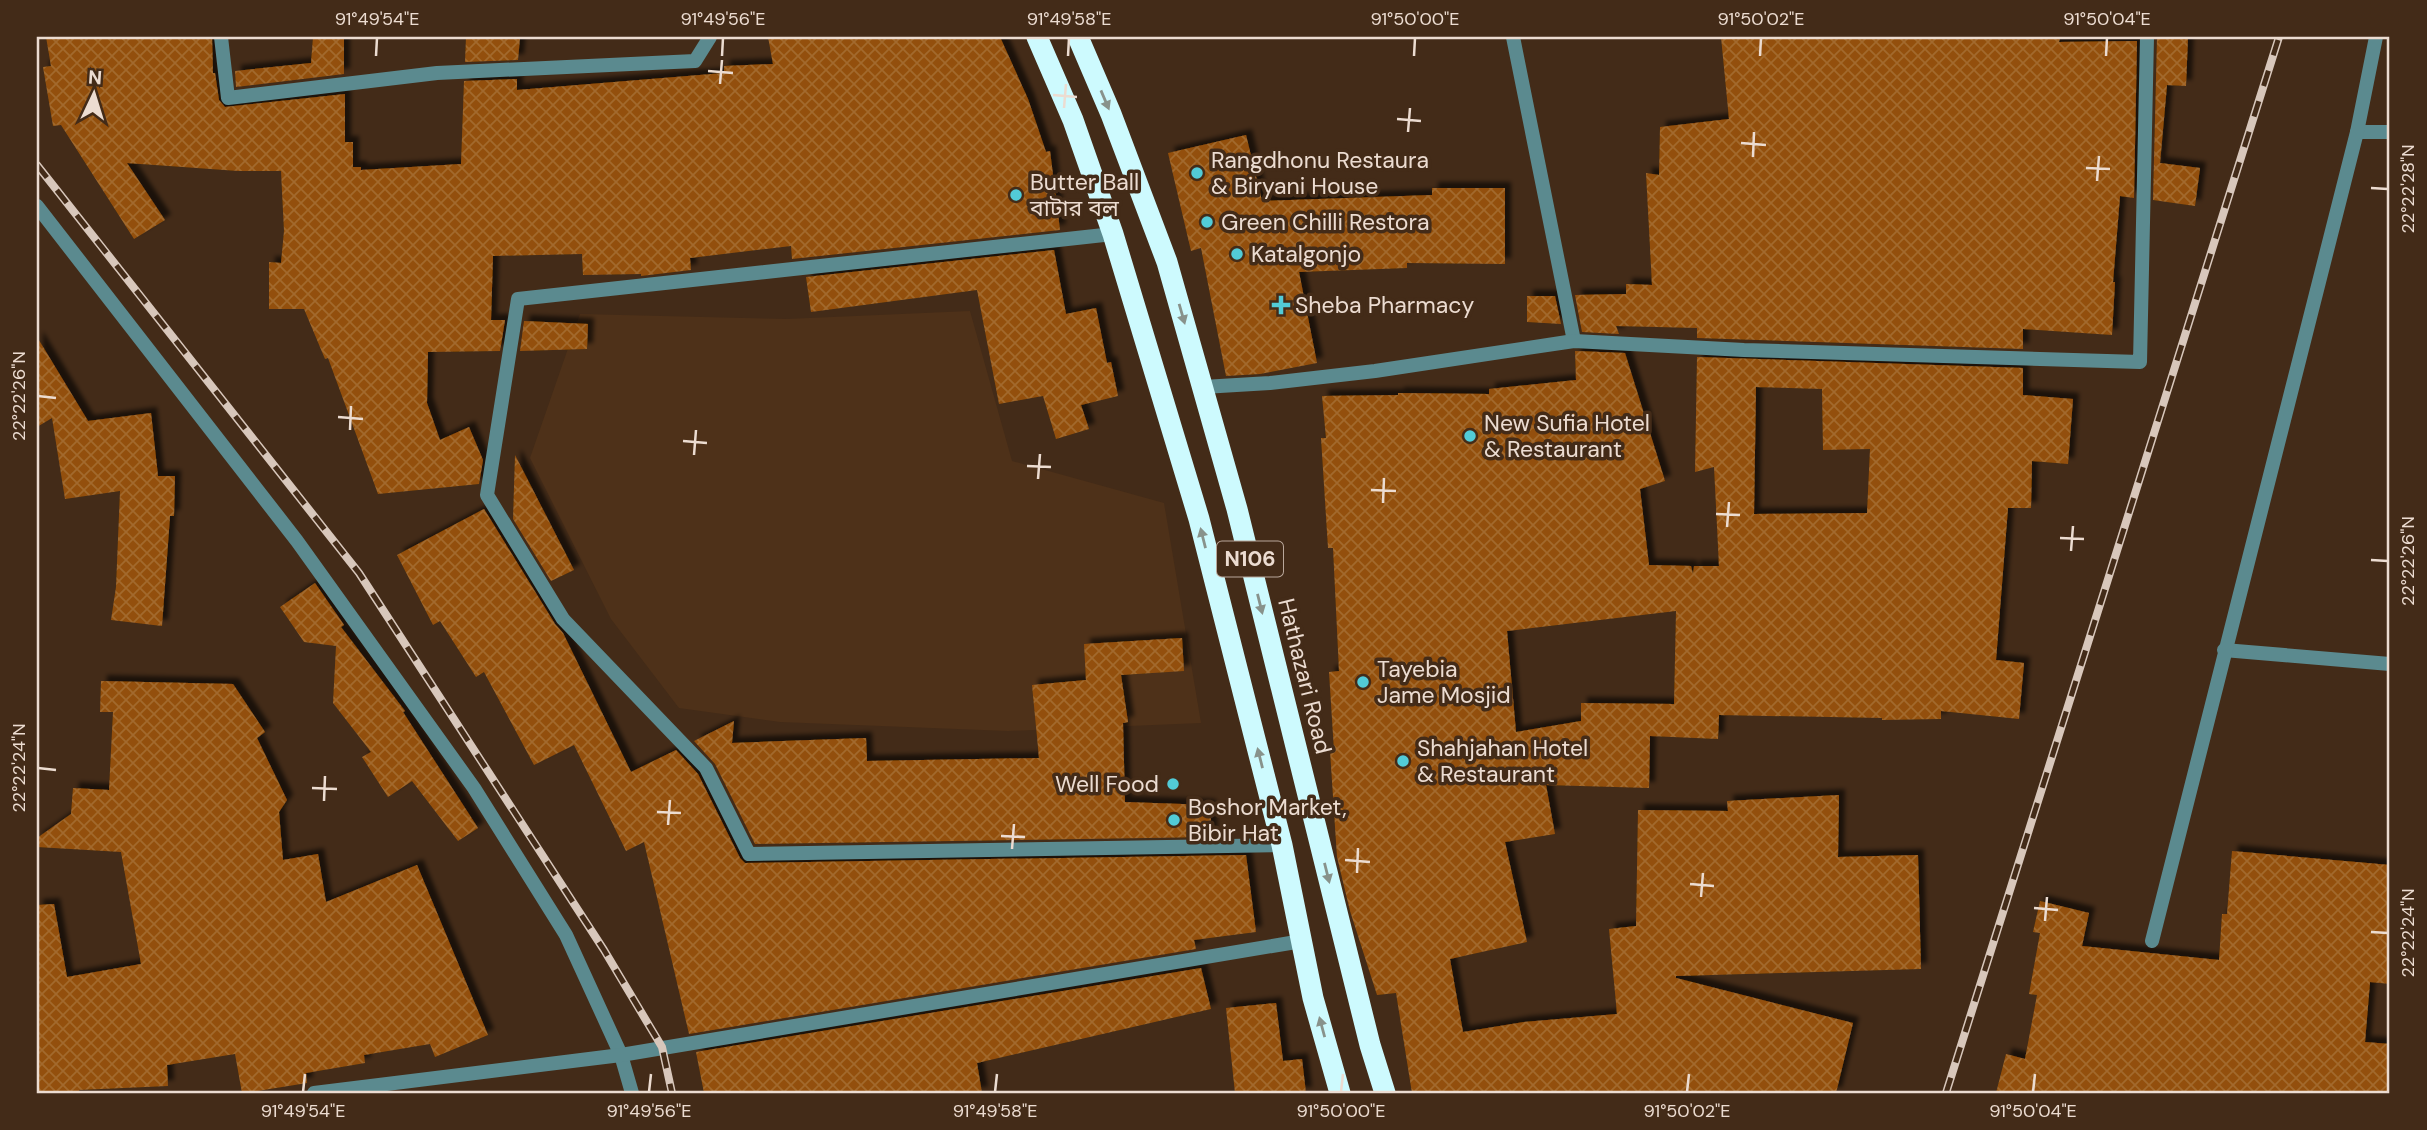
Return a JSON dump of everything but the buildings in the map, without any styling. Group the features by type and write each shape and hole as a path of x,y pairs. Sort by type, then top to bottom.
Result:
{"highway":[{"name":"N106","path":"1037,37 1073,120 1113,234 1199,519 1282,845 1314,998 1340,1093"},
{"name":"Hathazari Road","path":"1078,37 1111,114 1167,262 1237,509 1363,1018 1385,1093"}],"street":[{"path":"221,37 228,97 436,73 695,61 710,37"},
{"path":"1513,37 1574,341"},
{"path":"1203,387 1270,383 1375,371 1574,341 1757,350 2140,362 2147,37"},
{"path":"2152,941 2357,132 2376,37"},
{"path":"2357,132 2390,132"},
{"path":"37,206 297,541 474,788 566,935 621,1055 632,1093"},
{"path":"1113,234 518,299 487,495 563,619 706,768 749,854 1282,845"},
{"path":"2224,650 2390,664"},
{"path":"314,1093 621,1055 1302,941"}],"shaded area":[{"path":"970,311 1012,461 1164,503 1201,723 1008,731 780,722 679,708 611,619 530,458 580,314 787,319"}],"railway":[{"path":"1946,1093 2279,37"},
{"path":"37,165 359,573 604,950 662,1047 672,1093"}],"place":[{"name":"Rangdhonu Restaura & Biryani House","path":"1197,173"},
{"name":"Butter Ball বাটার বল","path":"1016,195"},
{"name":"Green Chilli Restora","path":"1207,222"},
{"name":"Katalgonjo","path":"1237,254"},
{"name":"Sheba Pharmacy","path":"1281,305"},
{"name":"New Sufia Hotel & Restaurant","path":"1470,436"},
{"name":"Tayebia Jame Mosjid","path":"1363,682"},
{"name":"Shahjahan Hotel & Restaurant","path":"1403,761"},
{"name":"Well Food","path":"1173,784"},
{"name":"Boshor Market, Bibir Hat","path":"1174,820"}]}
